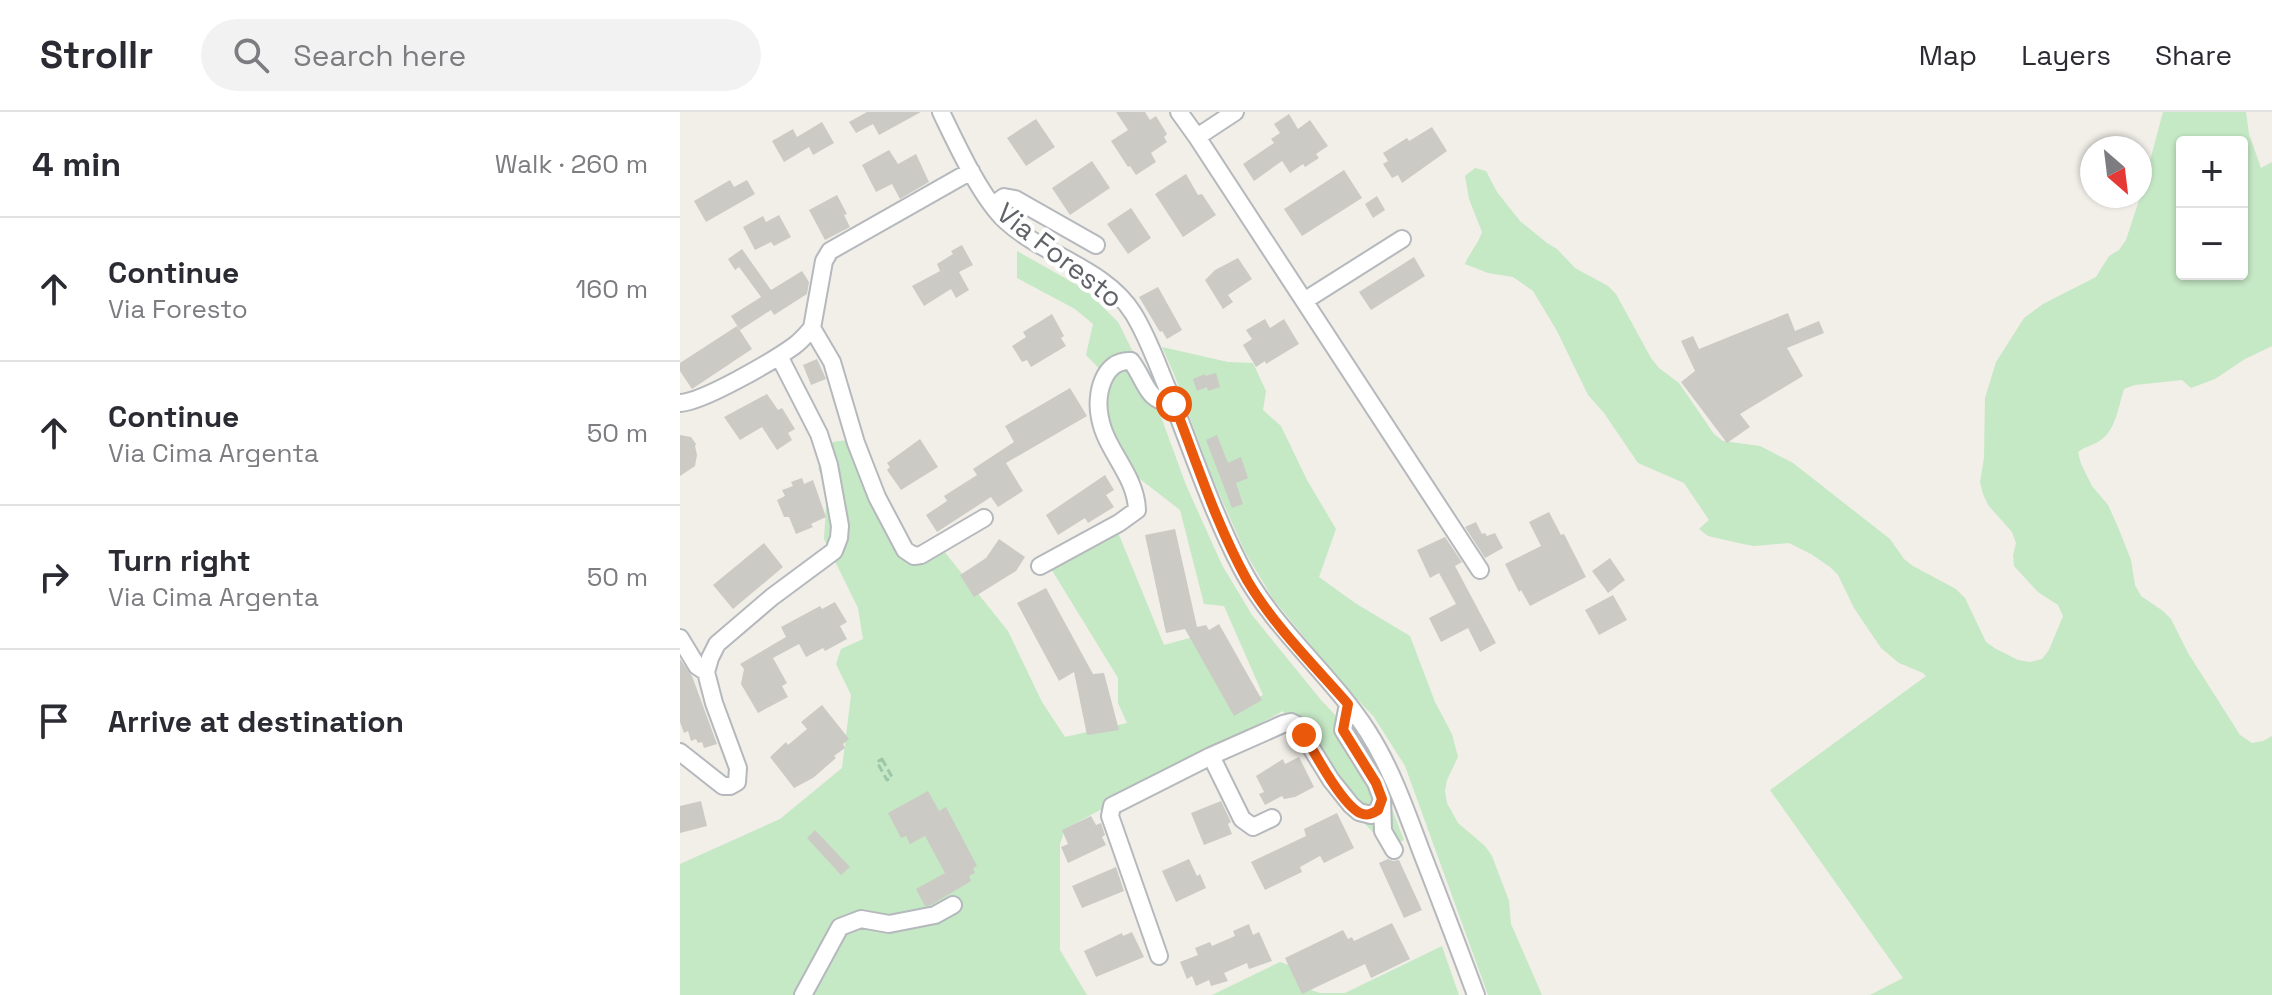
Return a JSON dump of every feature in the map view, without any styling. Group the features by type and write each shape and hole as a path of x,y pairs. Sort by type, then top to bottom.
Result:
{"street":[{"name":"Via Foresto","path":"941,112 971,171 1005,220 1090,273 1124,300 1151,347 1219,522 1249,582 1293,641 1348,704 1369,734 1391,776 1476,995"},
{"path":"1179,112 1480,570"},
{"path":"1197,137 1235,112"},
{"path":"680,403 703,398 802,340 812,328 824,261 830,251 971,171"},
{"path":"993,205 1004,197 1015,199 1096,245"},
{"path":"1304,301 1402,239"},
{"path":"812,328 832,362 877,497 905,550 914,556 921,555 984,518"},
{"path":"680,752 723,786 737,782 738,768 706,672 710,658 717,644 772,597 834,551 839,538 840,526 829,465 819,434 779,356"},
{"path":"1040,566 1137,510 1136,495 1099,417 1100,390 1106,372 1123,361 1131,361 1152,397 1174,404"},
{"path":"682,641 701,649 717,644"},
{"path":"682,641 697,666 706,672"},
{"path":"1348,704 1343,730 1376,783 1382,799 1383,831 1394,850"},
{"path":"1159,956 1110,816 1112,806 1211,756 1291,722 1297,725 1331,780 1359,812 1371,815 1378,810 1382,799"},
{"path":"1211,756 1242,819 1253,827 1272,818"},
{"path":"803,995 840,927 861,919 889,924 935,915 953,905"}],"path":[{"path":"882,759 892,777 887,780 877,762 882,759"}],"green space":[{"path":"2163,112 2246,112 2249,134 2261,168 2272,162 2272,346 2215,379 2191,388 2182,380 2124,389 2114,423 2107,435 2078,452 2092,486 2108,505 2118,527 2141,596 2171,619 2188,653 2240,735 2252,743 2272,736 2272,995 1870,995 1903,978 1770,790 1926,676 1899,663 1881,648 1854,608 1838,575 1830,567 1789,543 1754,546 1708,536 1699,529 1709,520 1684,483 1638,463 1588,395 1557,331 1533,291 1513,277 1488,273 1465,264 1482,232 1469,199 1465,176 1475,168 1486,171 1497,192 1520,221 1557,249 1575,268 1608,286 1616,294 1651,358 1679,383 1714,434 1723,441 1760,446 1793,463 1890,539 1913,566 1956,589 1965,598 1986,642 2018,660 2030,662 2042,659 2049,650 2063,616 2058,605 2038,592 2014,566 2016,543 2012,532 1988,505 1983,494 1980,482 1984,458 1985,398 1996,362 2024,318 2043,304 2096,277 2109,256 2119,250 2126,240 2136,208 2152,208 2152,153"},
{"path":"1017,251 1086,290 1118,322 1149,384 1186,485 1222,565 1252,615 1353,734 1380,778 1404,840 1388,848 1363,822 1303,751 1283,711 1065,829 1060,844 1060,950 1087,995 680,995 680,864 780,819 842,768 851,695 836,664 841,649 863,639 858,608 824,539 827,491 818,468 833,442 847,440 898,534 918,549 943,550 1008,631 1042,702 1065,737 1127,723 1118,703 1118,678 1050,567 1115,525 1164,645 1197,636 1233,710 1263,695 1224,606 1204,604 1180,510 1131,472 1106,446 1106,396 1111,381 1086,355 1093,324 1075,309 1017,278"},
{"path":"1162,347 1228,362 1253,363 1266,391 1263,410 1281,426 1307,480 1336,529 1319,577 1410,636 1435,702 1452,734 1458,757 1447,780 1447,803 1458,823 1492,856 1509,901 1511,924 1542,995 1488,995 1405,766 1374,717 1273,599 1245,552 1211,475"},
{"path":"1442,946 1459,995 1212,995 1280,962 1295,967 1305,988 1320,993 1345,993"}],"building":[{"path":"867,112 921,112 879,135 873,124 856,133 849,122"},
{"path":"1116,112 1145,112 1150,120 1156,116 1167,134 1164,137 1167,142 1151,153 1156,162 1136,175 1111,141 1128,130"},
{"path":"1289,114 1298,129 1310,120 1328,146 1316,154 1319,158 1305,167 1303,164 1290,173 1282,161 1254,181 1243,164 1274,143 1271,139 1280,133 1274,124"},
{"path":"1036,119 1055,147 1026,166 1007,138"},
{"path":"822,122 834,143 813,155 809,147 784,162 772,141 793,129 797,137"},
{"path":"1432,127 1447,151 1402,183 1398,175 1392,178 1383,164 1388,161 1383,153"},
{"path":"889,150 898,164 916,154 929,182 900,199 892,184 876,192 862,165"},
{"path":"1092,161 1110,188 1070,215 1052,188"},
{"path":"1344,170 1362,198 1302,236 1284,209"},
{"path":"1186,174 1198,195 1202,194 1216,215 1183,237 1155,194"},
{"path":"730,180 734,187 747,180 755,194 706,222 694,201"},
{"path":"837,195 850,227 825,240 809,210"},
{"path":"1377,196 1385,210 1373,218 1365,204"},
{"path":"1131,208 1151,238 1128,254 1107,224"},
{"path":"779,215 791,237 774,246 771,242 755,250 743,227 763,216 766,222"},
{"path":"962,245 973,265 959,272 969,290 956,298 951,289 924,306 912,286 940,271 937,264"},
{"path":"742,249 771,290 802,271 809,282 807,294 774,315 771,310 740,330 731,316 761,297 739,267 735,270 728,259"},
{"path":"1414,257 1425,276 1371,310 1359,292"},
{"path":"1238,258 1252,279 1228,295 1233,302 1223,309 1205,280 1215,270"},
{"path":"1158,287 1182,330 1167,339 1139,297"},
{"path":"1788,313 1795,331 1819,321 1824,333 1787,348 1803,376 1740,414 1750,427 1727,443 1681,382 1695,371 1681,341 1693,336 1699,349"},
{"path":"1052,314 1066,346 1031,367 1027,360 1022,362 1012,346 1026,337 1023,332"},
{"path":"1265,319 1270,328 1284,319 1299,344 1256,367 1243,345 1252,339 1246,330"},
{"path":"737,326 752,349 692,389 680,371 680,363"},
{"path":"817,359 826,379 811,385 803,365"},
{"path":"1216,373 1220,387 1197,391 1193,379"},
{"path":"1070,388 1087,416 1006,463 1023,491 998,507 991,497 937,532 926,515 947,501 944,496 977,475 973,469 1014,442 1005,426"},
{"path":"767,394 778,410 782,408 795,429 788,433 792,440 777,450 762,427 740,440 724,417"},
{"path":"680,435 691,437 696,444 697,455 695,466 680,476"},
{"path":"1217,435 1228,463 1241,457 1248,478 1236,483 1243,504 1232,508 1206,440"},
{"path":"920,439 938,467 901,490 887,470 890,467 887,463"},
{"path":"1105,475 1114,490 1106,495 1114,507 1088,523 1085,518 1058,535 1046,515"},
{"path":"802,478 804,484 813,480 826,517 796,534 777,500 785,496 782,490 793,486 791,482"},
{"path":"1549,512 1586,577 1530,606 1505,564 1541,546 1529,522"},
{"path":"1476,522 1482,534 1495,533 1503,548 1485,558 1465,527"},
{"path":"1175,529 1197,627 1206,625 1209,630 1219,624 1262,700 1234,716 1185,629 1166,633 1145,535"},
{"path":"1445,537 1462,562 1455,566 1496,643 1480,652 1468,628 1441,642 1429,618 1456,604 1439,573 1430,578 1417,550"},
{"path":"999,539 1025,557 1016,571 974,597 960,575 986,558"},
{"path":"764,543 783,567 733,609 713,585"},
{"path":"1610,558 1625,580 1608,593 1592,571"},
{"path":"1046,588 1093,674 1104,673 1119,730 1087,735 1074,672 1059,681 1017,603"},
{"path":"1613,595 1627,620 1599,635 1585,610"},
{"path":"835,602 847,622 840,626 847,639 806,657 799,644 773,658 787,683 782,686 788,697 758,713 741,684 744,669 740,664 786,637 781,627 820,606 822,609"},
{"path":"680,659 692,676 717,744 704,748 702,742 698,743 696,739 691,741 688,731 684,733 680,722"},
{"path":"822,705 849,739 843,744 845,748 834,756 836,758 813,778 794,788 770,757 807,729 801,722"},
{"path":"1299,757 1314,787 1295,797 1284,799 1282,796 1265,805 1259,794 1264,792 1256,776 1283,759 1285,764"},
{"path":"928,791 939,811 946,807 977,866 973,868 975,873 969,876 971,881 925,906 916,889 945,873 925,836 910,844 906,836 901,838 888,813"},
{"path":"701,801 707,826 680,833 680,806"},
{"path":"1221,801 1231,822 1228,824 1232,834 1204,845 1191,813"},
{"path":"1337,813 1354,848 1324,863 1320,856 1300,867 1302,872 1265,890 1251,862 1306,836 1304,829"},
{"path":"1091,816 1096,825 1101,823 1106,845 1068,863 1061,847 1068,844 1062,830"},
{"path":"815,830 850,867 841,875 807,838"},
{"path":"1189,859 1206,888 1176,902 1162,871"},
{"path":"1388,859 1399,860 1422,910 1404,918 1379,863"},
{"path":"1116,867 1124,891 1082,908 1072,886"},
{"path":"1392,923 1410,959 1371,978 1365,964 1302,994 1285,958 1343,930 1348,939 1352,937 1354,941"},
{"path":"1249,924 1253,935 1259,932 1272,961 1249,969 1247,963 1224,973 1228,981 1211,986 1209,980 1196,986 1192,976 1187,979 1180,962 1198,955 1195,948 1210,942 1212,946 1235,936 1233,931"},
{"path":"1132,932 1144,957 1096,977 1084,951 1122,933 1123,936"}],"route":[{"path":"1174,404 1219,522 1249,582 1293,641 1348,704 1343,730 1376,783 1382,799 1378,810 1371,815 1364,814 1351,805 1331,780 1304,735"}]}
